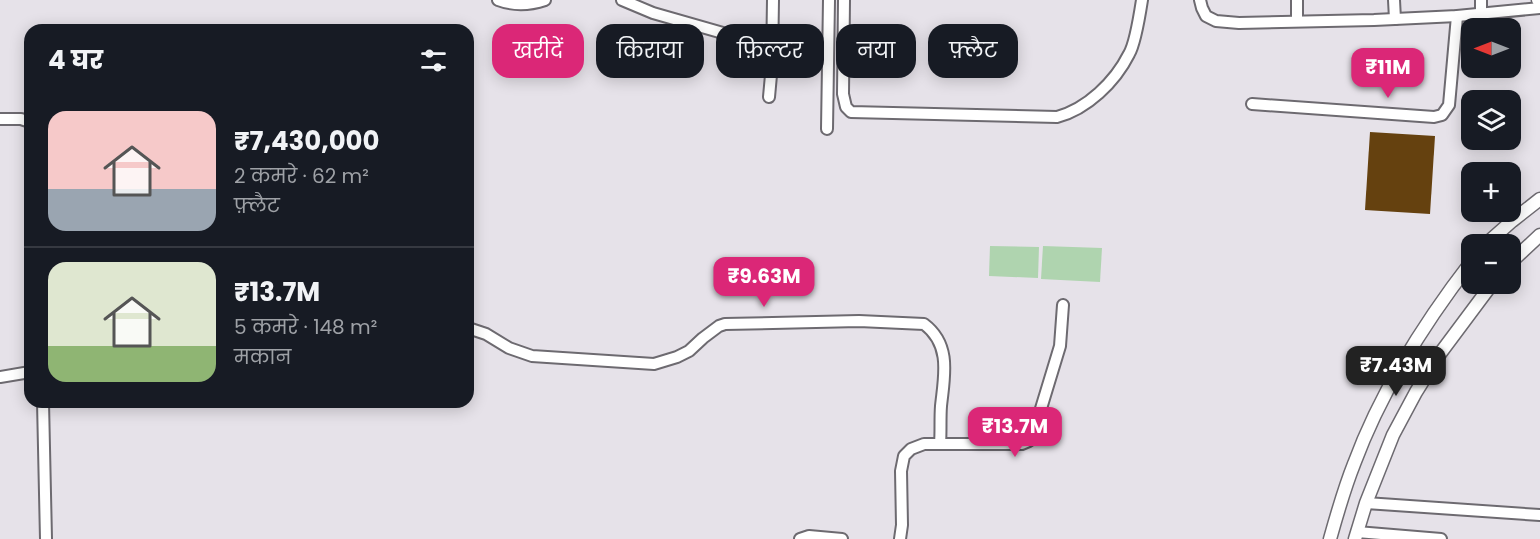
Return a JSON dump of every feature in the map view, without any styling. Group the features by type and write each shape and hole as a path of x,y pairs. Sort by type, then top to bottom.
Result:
{"street":[{"path":"498,0 505,3 531,4 545,0"},
{"path":"622,0 653,13 716,31"},
{"path":"772,0 772,24"},
{"path":"827,129 829,0"},
{"path":"844,0 843,94 846,107 851,112 1058,117 1070,114 1088,103 1116,75 1130,53 1142,0"},
{"path":"1200,0 1206,16 1216,21 1239,22 1395,19 1540,8"},
{"path":"1297,0 1297,21"},
{"path":"1394,0 1395,19"},
{"path":"1480,14 1481,0"},
{"path":"1252,104 1434,117 1442,115 1449,105 1457,16"},
{"path":"769,97 770,78"},
{"path":"0,119 24,121"},
{"path":"1497,234 1540,198"},
{"path":"1521,252 1540,235"},
{"path":"1330,539 1354,463 1372,422 1416,340 1461,277"},
{"path":"1441,539 1356,536 1366,503 1393,435 1439,355 1485,294"},
{"path":"900,539 901,471 904,456 911,449 924,444 1022,444 1029,441 1036,426 1060,346 1063,305"},
{"path":"474,330 486,334 509,348 532,356 654,364 689,351 719,326 725,324 859,321 924,324 939,340 943,353 945,378 940,444"},
{"path":"0,377 24,373"},
{"path":"43,408 46,539"},
{"path":"1366,503 1540,515"},
{"path":"800,539 809,536 842,539"}],"green space":[{"path":"990,246 1039,247 1038,278 989,276"},
{"path":"1043,246 1102,248 1100,282 1041,279"}],"building":[{"path":"1370,132 1435,136 1430,214 1365,210"}]}
